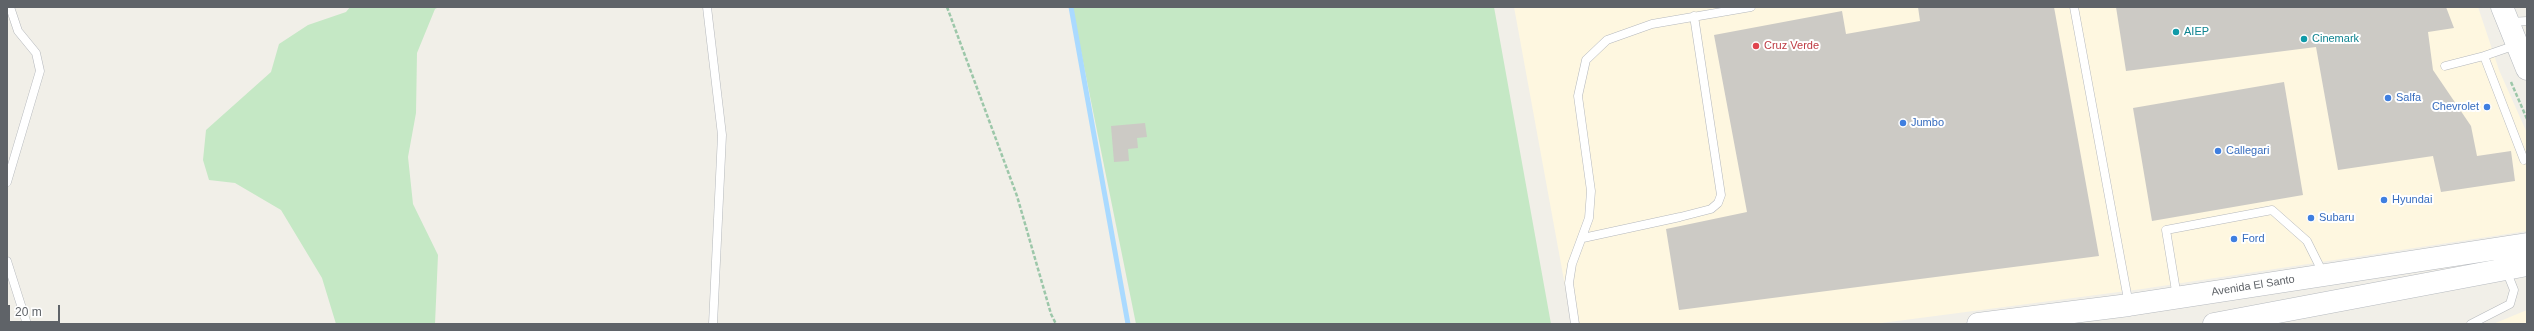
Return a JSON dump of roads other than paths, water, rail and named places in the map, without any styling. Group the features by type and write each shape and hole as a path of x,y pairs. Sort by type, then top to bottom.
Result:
{"main road":[{"path":"2512,17 2517,44 2527,69"},
{"name":"Avenida El Santo","path":"1978,324 2129,305 2527,244"},
{"path":"2186,296 2213,307 2221,323 2517,267"}],"lane":[{"path":"7,182 40,71 36,53 18,30 10,7"},
{"path":"707,7 722,135 713,324"},
{"path":"1575,324 1569,283 1572,264 1589,218 1591,191 1578,96 1586,60 1607,40 1652,24 1751,7"},
{"path":"2074,7 2129,305"},
{"path":"1582,238 1680,218 1711,209 1718,203 1720,195 1694,16"},
{"path":"2445,66 2484,56 2517,44"},
{"path":"2484,56 2524,160"},
{"path":"2186,296 2166,230 2272,210 2307,242 2324,275"},
{"path":"7,261 27,324"},
{"path":"2471,324 2510,304 2514,290 2517,267"}],"waterway":[{"path":"1071,7 1128,324"}],"place":[{"name":"AIEP","path":"2176,32"},
{"name":"Cinemark","path":"2304,39"},
{"name":"Cruz Verde","path":"1756,46"},
{"name":"Salfa","path":"2388,98"},
{"name":"Chevrolet","path":"2487,107"},
{"name":"Jumbo","path":"1903,123"},
{"name":"Callegari","path":"2218,151"},
{"name":"Hyundai","path":"2384,200"},
{"name":"Subaru","path":"2311,218"},
{"name":"Ford","path":"2234,239"}]}
